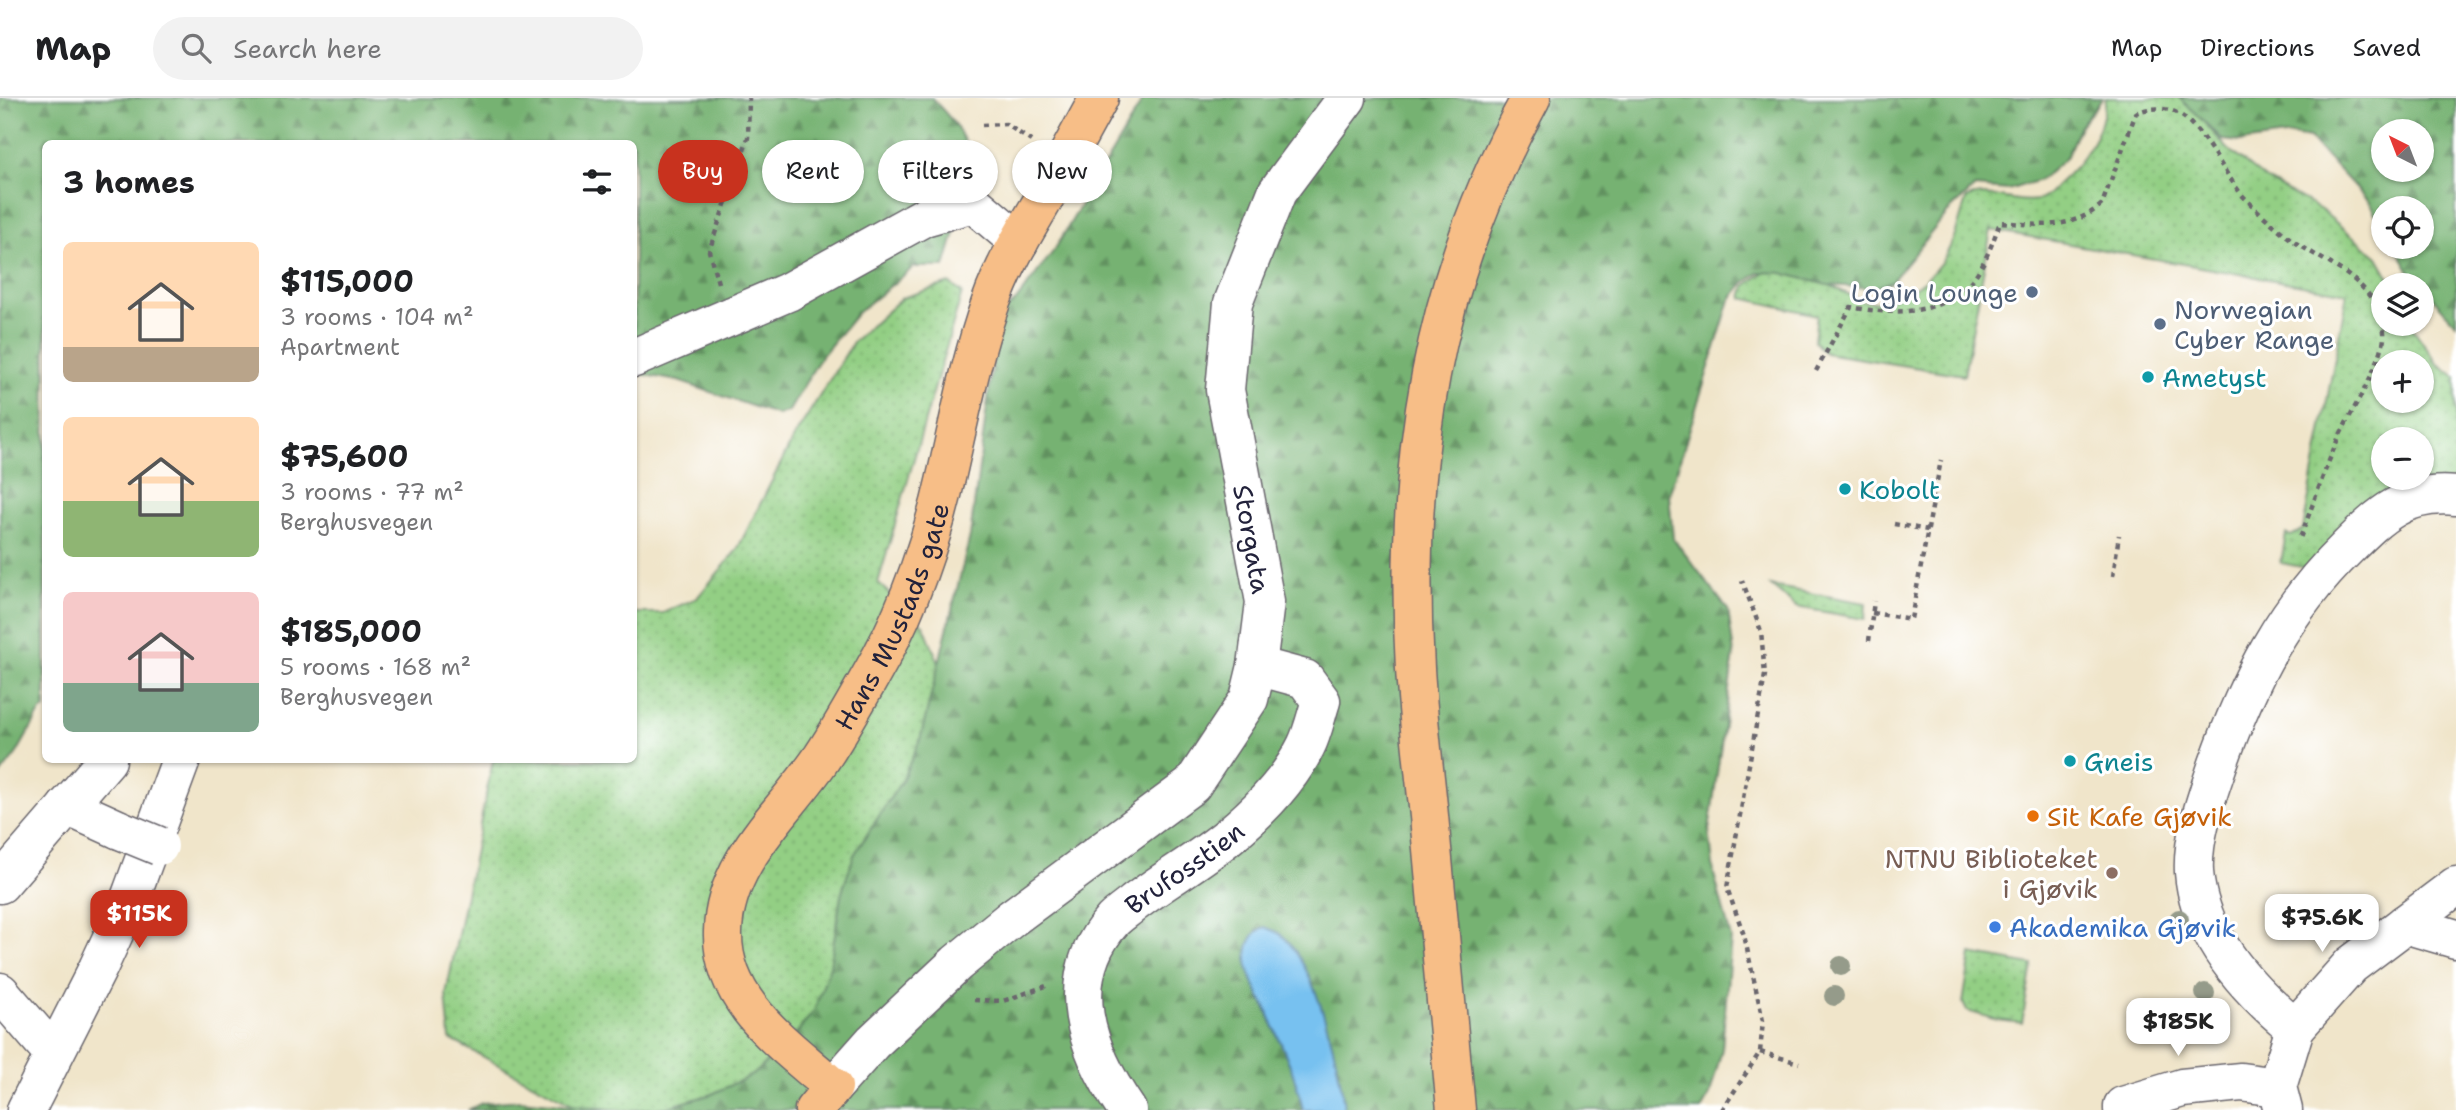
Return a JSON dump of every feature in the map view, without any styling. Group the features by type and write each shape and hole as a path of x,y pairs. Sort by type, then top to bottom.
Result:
{"main road":[{"name":"Hans Mustads gate","path":"1077,140 1099,98"},
{"path":"1456,1110 1415,671 1413,509 1424,410 1442,319 1472,223 1496,165 1531,98"},
{"name":"Hans Mustads gate","path":"823,1098 740,997 723,955 725,907 735,878 759,840 820,760 857,699 897,623 929,541 945,484 972,362 992,300 1019,242 1042,203"}],"street":[{"name":"Storgata","path":"823,1098 873,1042 957,963 1012,918 1192,785 1249,699 1258,666 1265,602 1225,390 1233,303 1277,192 1347,98"},
{"path":"637,357 788,292 924,217 973,203 1019,242"},
{"path":"2295,1028 2248,986 2221,949 2202,912 2194,871 2198,831 2205,804 2238,710 2285,608 2376,519 2404,502 2432,493 2456,496"},
{"name":"Brufosstien","path":"1127,1110 1096,1058 1083,1016 1082,990 1092,952 1113,920 1148,892 1229,836 1266,802 1288,775 1306,746 1321,701 1305,679 1258,666"},
{"path":"0,884 104,763"},
{"path":"26,1110 129,901 180,763"},
{"path":"67,806 159,846"},
{"path":"2123,1110 2123,1105 2182,1088 2241,1082 2280,1098 2295,1028 2351,965 2456,886"},
{"path":"2405,924 2456,939"},
{"path":"0,992 53,1053"}],"path":[{"path":"732,316 709,251 748,138 749,98"},
{"path":"1816,371 1851,307 1878,313 1905,312 1934,306 1953,297 1971,282 1980,268 2000,222 2044,226 2070,223 2093,213 2102,204 2136,113 2146,108 2178,113 2200,134 2243,196 2285,234 2356,280 2373,299 2382,321 2385,336 2381,353 2337,440 2300,540"},
{"path":"982,125 1006,124 1030,140"},
{"path":"1872,613 1911,619 1941,460"},
{"path":"1894,524 1928,530"},
{"path":"2113,576 2119,535"},
{"path":"1722,1110 1760,1052 1762,1021 1744,935 1727,888 1765,675 1761,631 1742,580"},
{"path":"1869,641 1874,601"},
{"path":"970,1000 1003,1001"},
{"path":"1760,1052 1799,1063"}],"green space":[{"path":"0,98 932,98 960,132 964,140 878,140 878,203 963,203 945,267 914,267 857,313 820,358 789,411 778,415 678,381 637,374 637,140 42,140 42,711 17,753 0,775"},
{"path":"1144,98 2103,98 2080,126 2066,158 2040,180 2008,190 1975,187 1947,213 1892,281 1873,288 1827,285 1782,273 1760,272 1744,283 1730,300 1669,495 1673,538 1728,610 1734,654 1709,830 1714,874 1731,938 1722,1049 1710,1094 1701,1110 1344,1110 1334,1053 1302,962 1253,979 1297,1080 1303,1110 634,1110 668,1107 712,1094 752,1075 787,1045 814,1011 830,966 841,895 854,855 902,780 920,740 970,536 999,315 1015,302 1055,249 1082,203 1112,203 1112,152"},
{"path":"2106,98 2182,98 2228,149 2265,179 2321,210 2371,251 2371,259 2379,259 2387,273 2371,273 2371,336 2418,336 2428,350 2371,350 2371,413 2434,413 2434,359 2456,377 2456,479 2306,568 2281,563 2286,534 2291,536 2303,529 2347,293 1991,230 1964,375 1825,353 1814,341 1817,315 1742,298 1745,286 1780,261 1862,301 1885,300 1907,292 1927,278 1942,261 1953,239 1966,199 1983,195 2032,201 2043,198 2084,157 2101,124"},
{"path":"2179,98 2456,98 2456,324 2434,300 2434,273 2411,273 2403,259 2434,259 2434,196 2371,196 2371,206 2309,138 2292,135 2241,142 2223,140"},
{"path":"949,283 962,293 878,583 924,626 951,692 972,822 745,1110 580,1110 450,1039 446,994 492,763 637,763 637,613 663,613 697,598 737,550 794,437 854,341 902,298"},
{"path":"1771,586 1866,603 1865,619 1796,607"},
{"path":"1971,954 2032,965 2022,1023 1997,1020 1967,1011 1963,1003"},
{"path":"521,1100 621,1110 468,1110 482,1103"}],"water":[{"path":"1265,927 1284,937 1307,972 1332,1044 1344,1110 1303,1110 1287,1058 1249,971 1249,944 1257,932"}],"place":[{"name":"Login Lounge","path":"2032,292"},
{"name":"Norwegian Cyber Range","path":"2160,324"},
{"name":"Ametyst","path":"2148,377"},
{"name":"Kobolt","path":"1845,489"},
{"name":"Gneis","path":"2070,761"},
{"name":"Sit Kafe Gjøvik","path":"2033,816"},
{"name":"NTNU Biblioteket i Gjøvik","path":"2112,873"},
{"name":"Akademika Gjøvik","path":"1995,927"}]}
